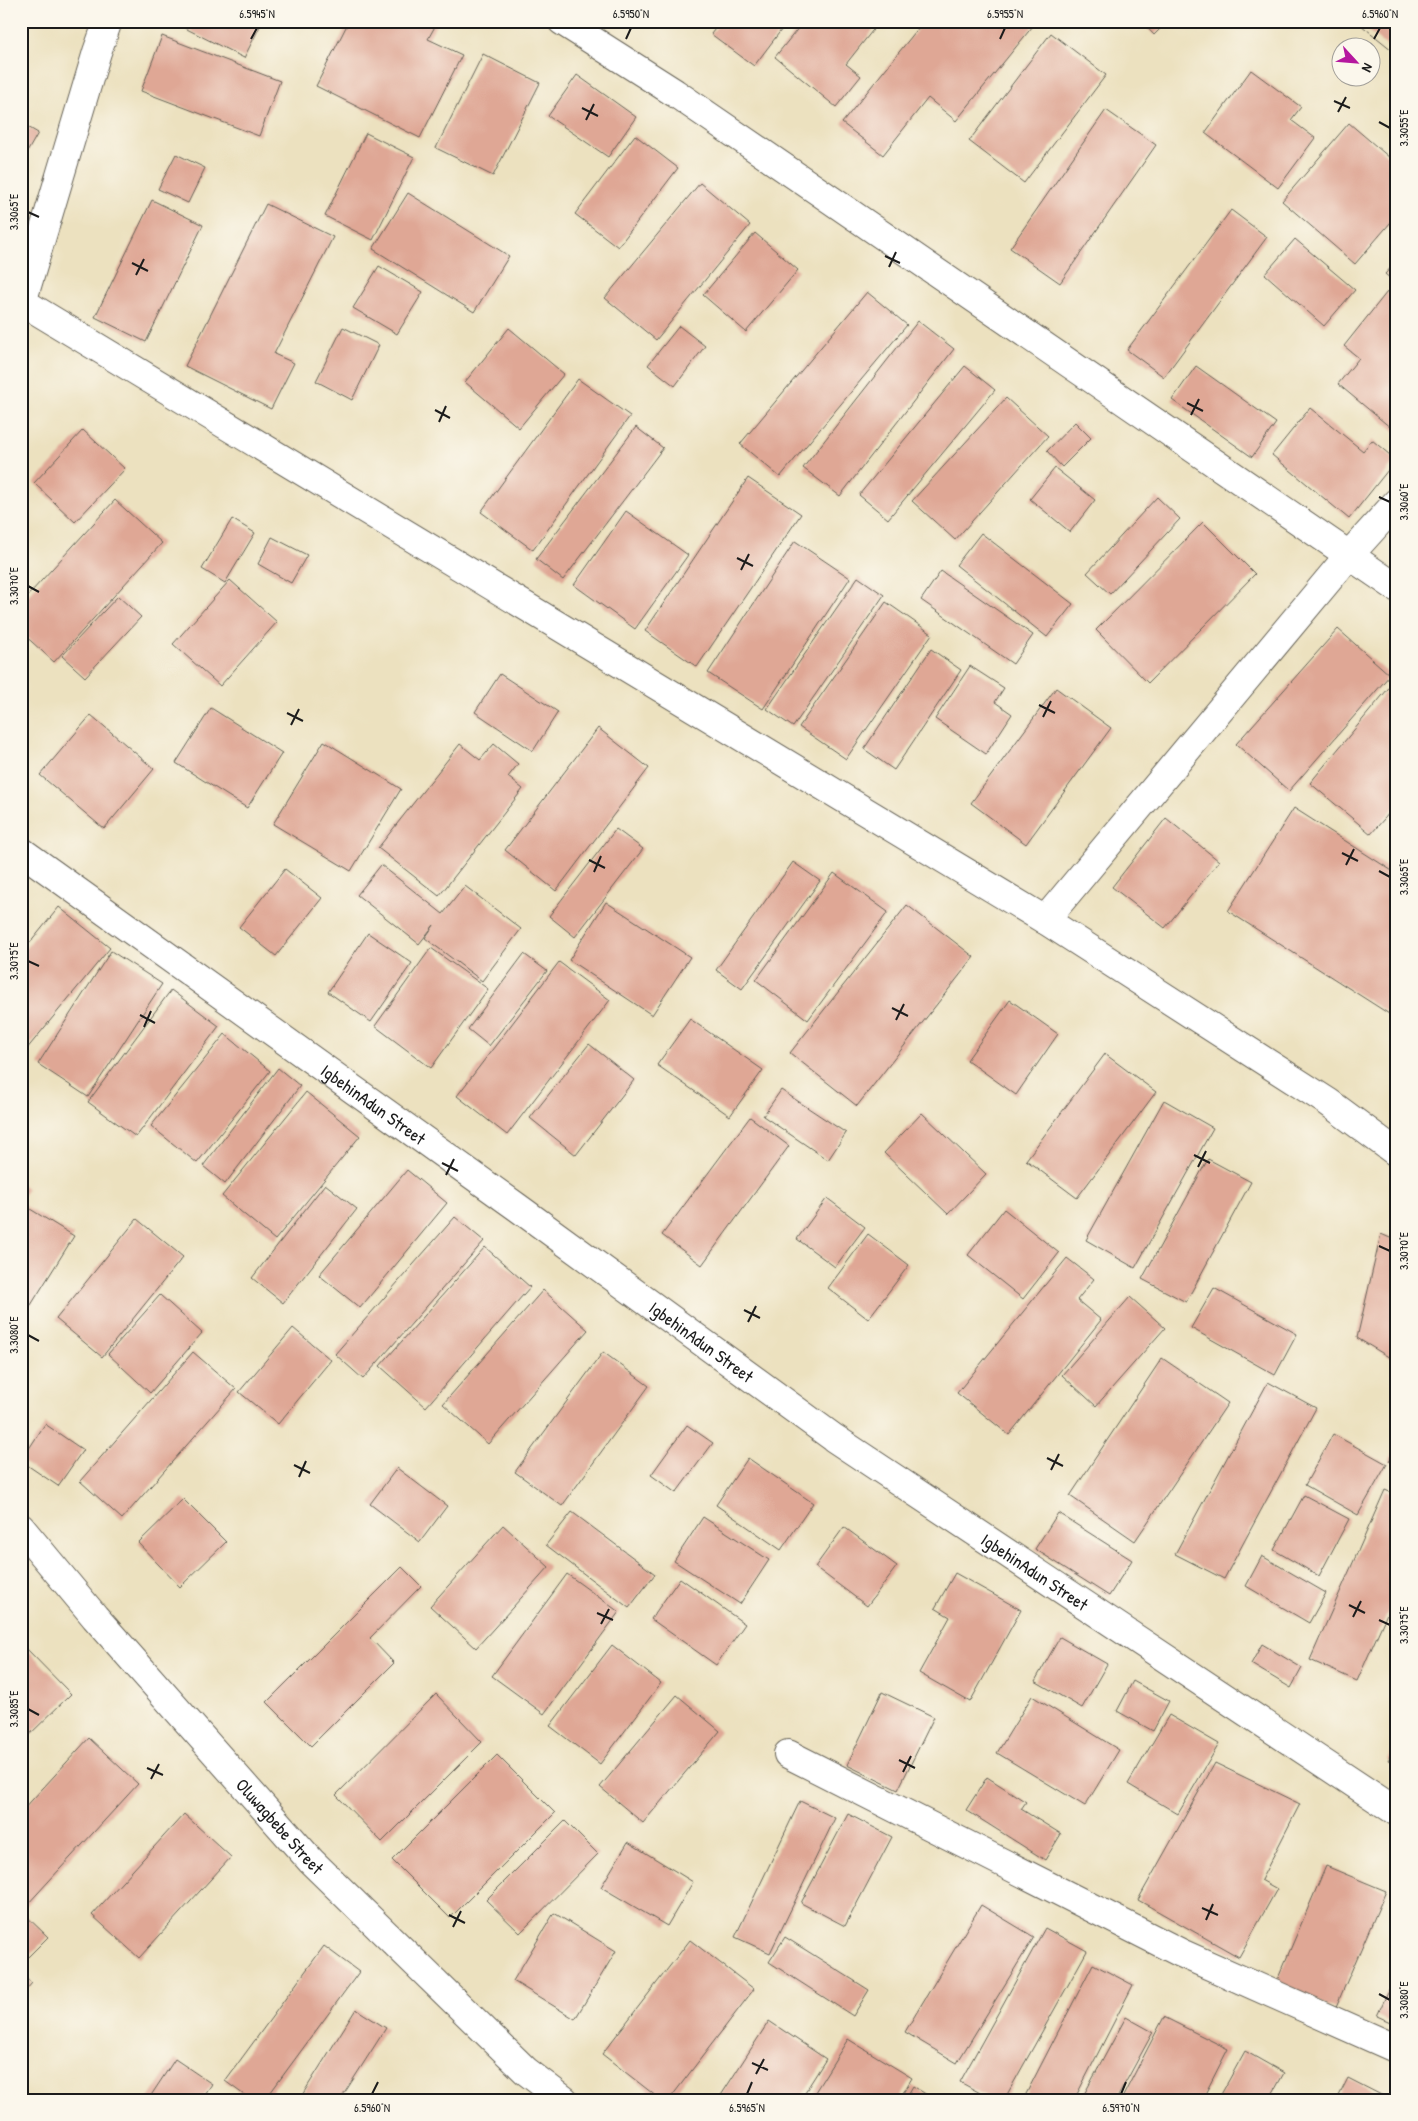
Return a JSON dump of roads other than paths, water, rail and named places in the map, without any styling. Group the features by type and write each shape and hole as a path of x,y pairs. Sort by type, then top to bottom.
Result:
{"street":[{"path":"108,21 97,52 22,304 1045,920 1328,1102 1397,1153"},
{"path":"562,21 675,93 1397,588"},
{"path":"1045,920 1350,554 1397,502"},
{"name":"IgbehinAdun Street","path":"21,851 525,1213 834,1438 1397,1812"},
{"name":"Oluwagbebe Street","path":"21,1528 95,1618 311,1861 526,2071 564,2100"},
{"path":"788,1754 1182,1953 1397,2049"}]}
